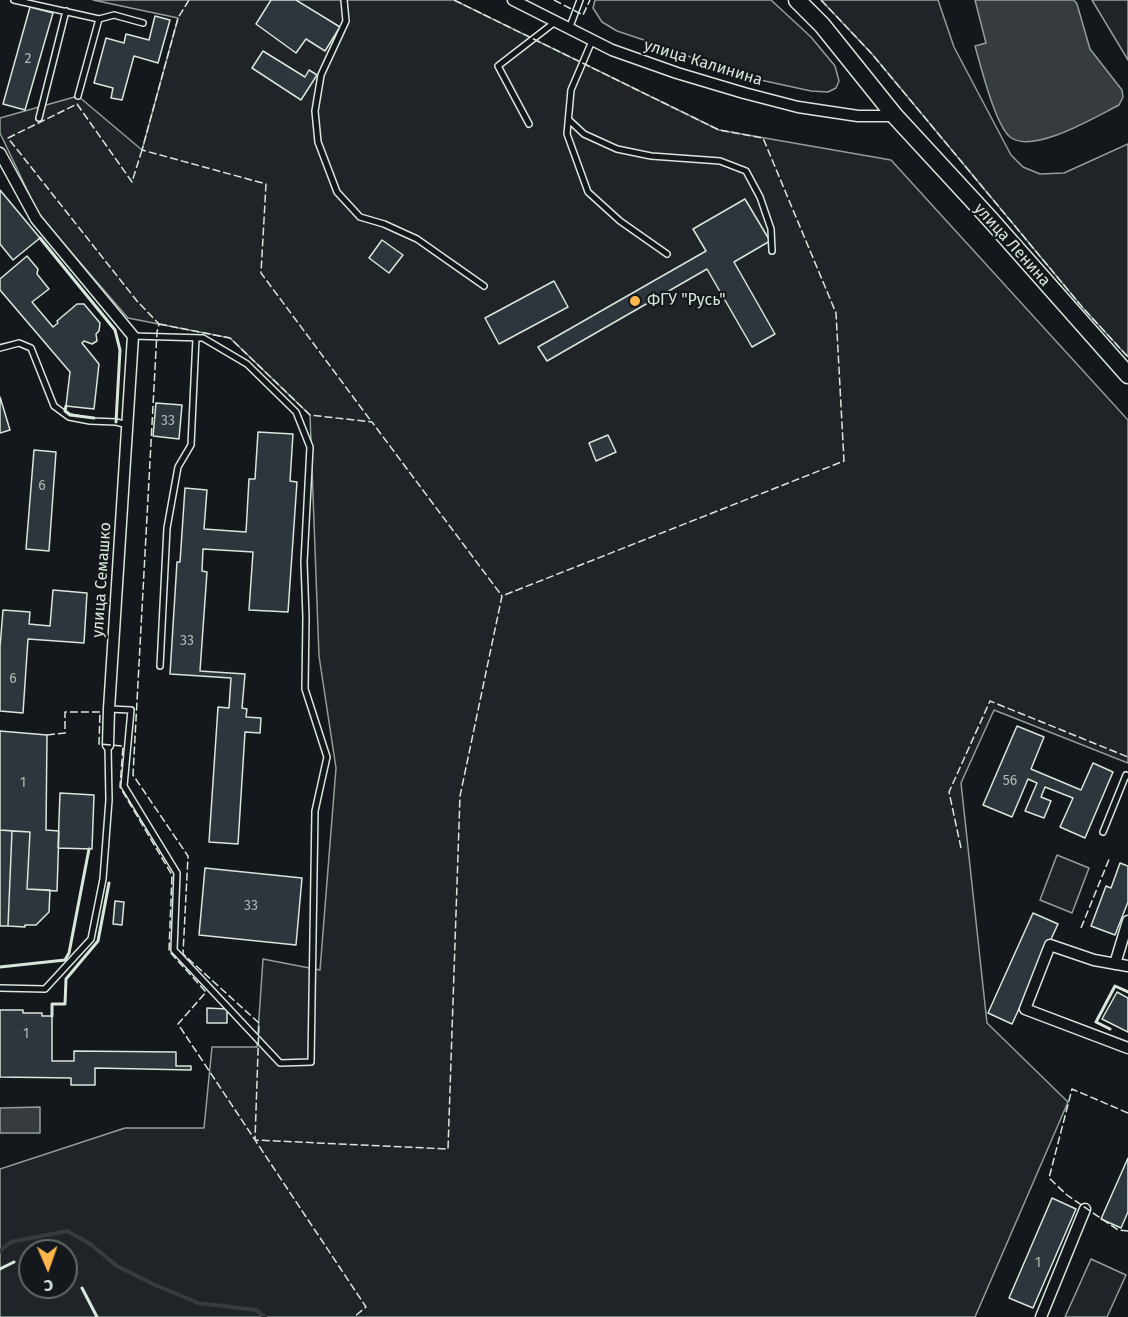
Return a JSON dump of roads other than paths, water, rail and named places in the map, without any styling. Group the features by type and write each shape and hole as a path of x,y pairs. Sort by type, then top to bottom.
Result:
{"main road":[{"name":"улица Ленина","path":"796,0 822,25 895,116 1128,375"}],"street":[{"name":"улица Калинина","path":"513,0 612,50 677,73 787,104 858,116 895,116"},
{"path":"0,153 36,219 133,336"},
{"name":"улица Семашко","path":"108,745 133,336"},
{"path":"1115,963 1128,921"},
{"path":"1128,966 1094,960 1050,945 1025,1009 1128,1048"},
{"path":"1041,1317 1085,1209"}],"lane":[{"path":"14,0 99,19 114,15 143,23"},
{"path":"344,0 346,21 321,75 315,111 318,142 337,192 360,217 417,238 484,286"},
{"path":"569,29 580,0"},
{"path":"39,118 66,12"},
{"path":"78,96 99,19"},
{"path":"529,123 498,66 555,22"},
{"path":"592,41 571,90 567,134 588,192 620,221 667,254"},
{"path":"568,120 584,134 616,149 651,156 720,161 746,171 760,197 771,229 772,251"},
{"path":"109,710 131,710 124,786 177,873 174,950 280,1063 311,1062 315,811 327,757 305,689 304,562 310,447 296,412 247,364 202,338 133,336"},
{"path":"160,666 167,528 178,466 190,445 196,338"},
{"path":"0,348 19,343 31,348 54,406 69,417 128,425"},
{"name":"улица Семашко","path":"0,988 45,989 91,939 104,879 109,800 108,745"},
{"path":"1103,832 1126,775 1128,776"}],"waterway":[{"path":"0,1251 11,1242 67,1231 89,1243 117,1266 153,1284 198,1303 256,1310 265,1317"}],"place":[{"name":"ФГУ \"Русь\"","path":"635,301"}]}
